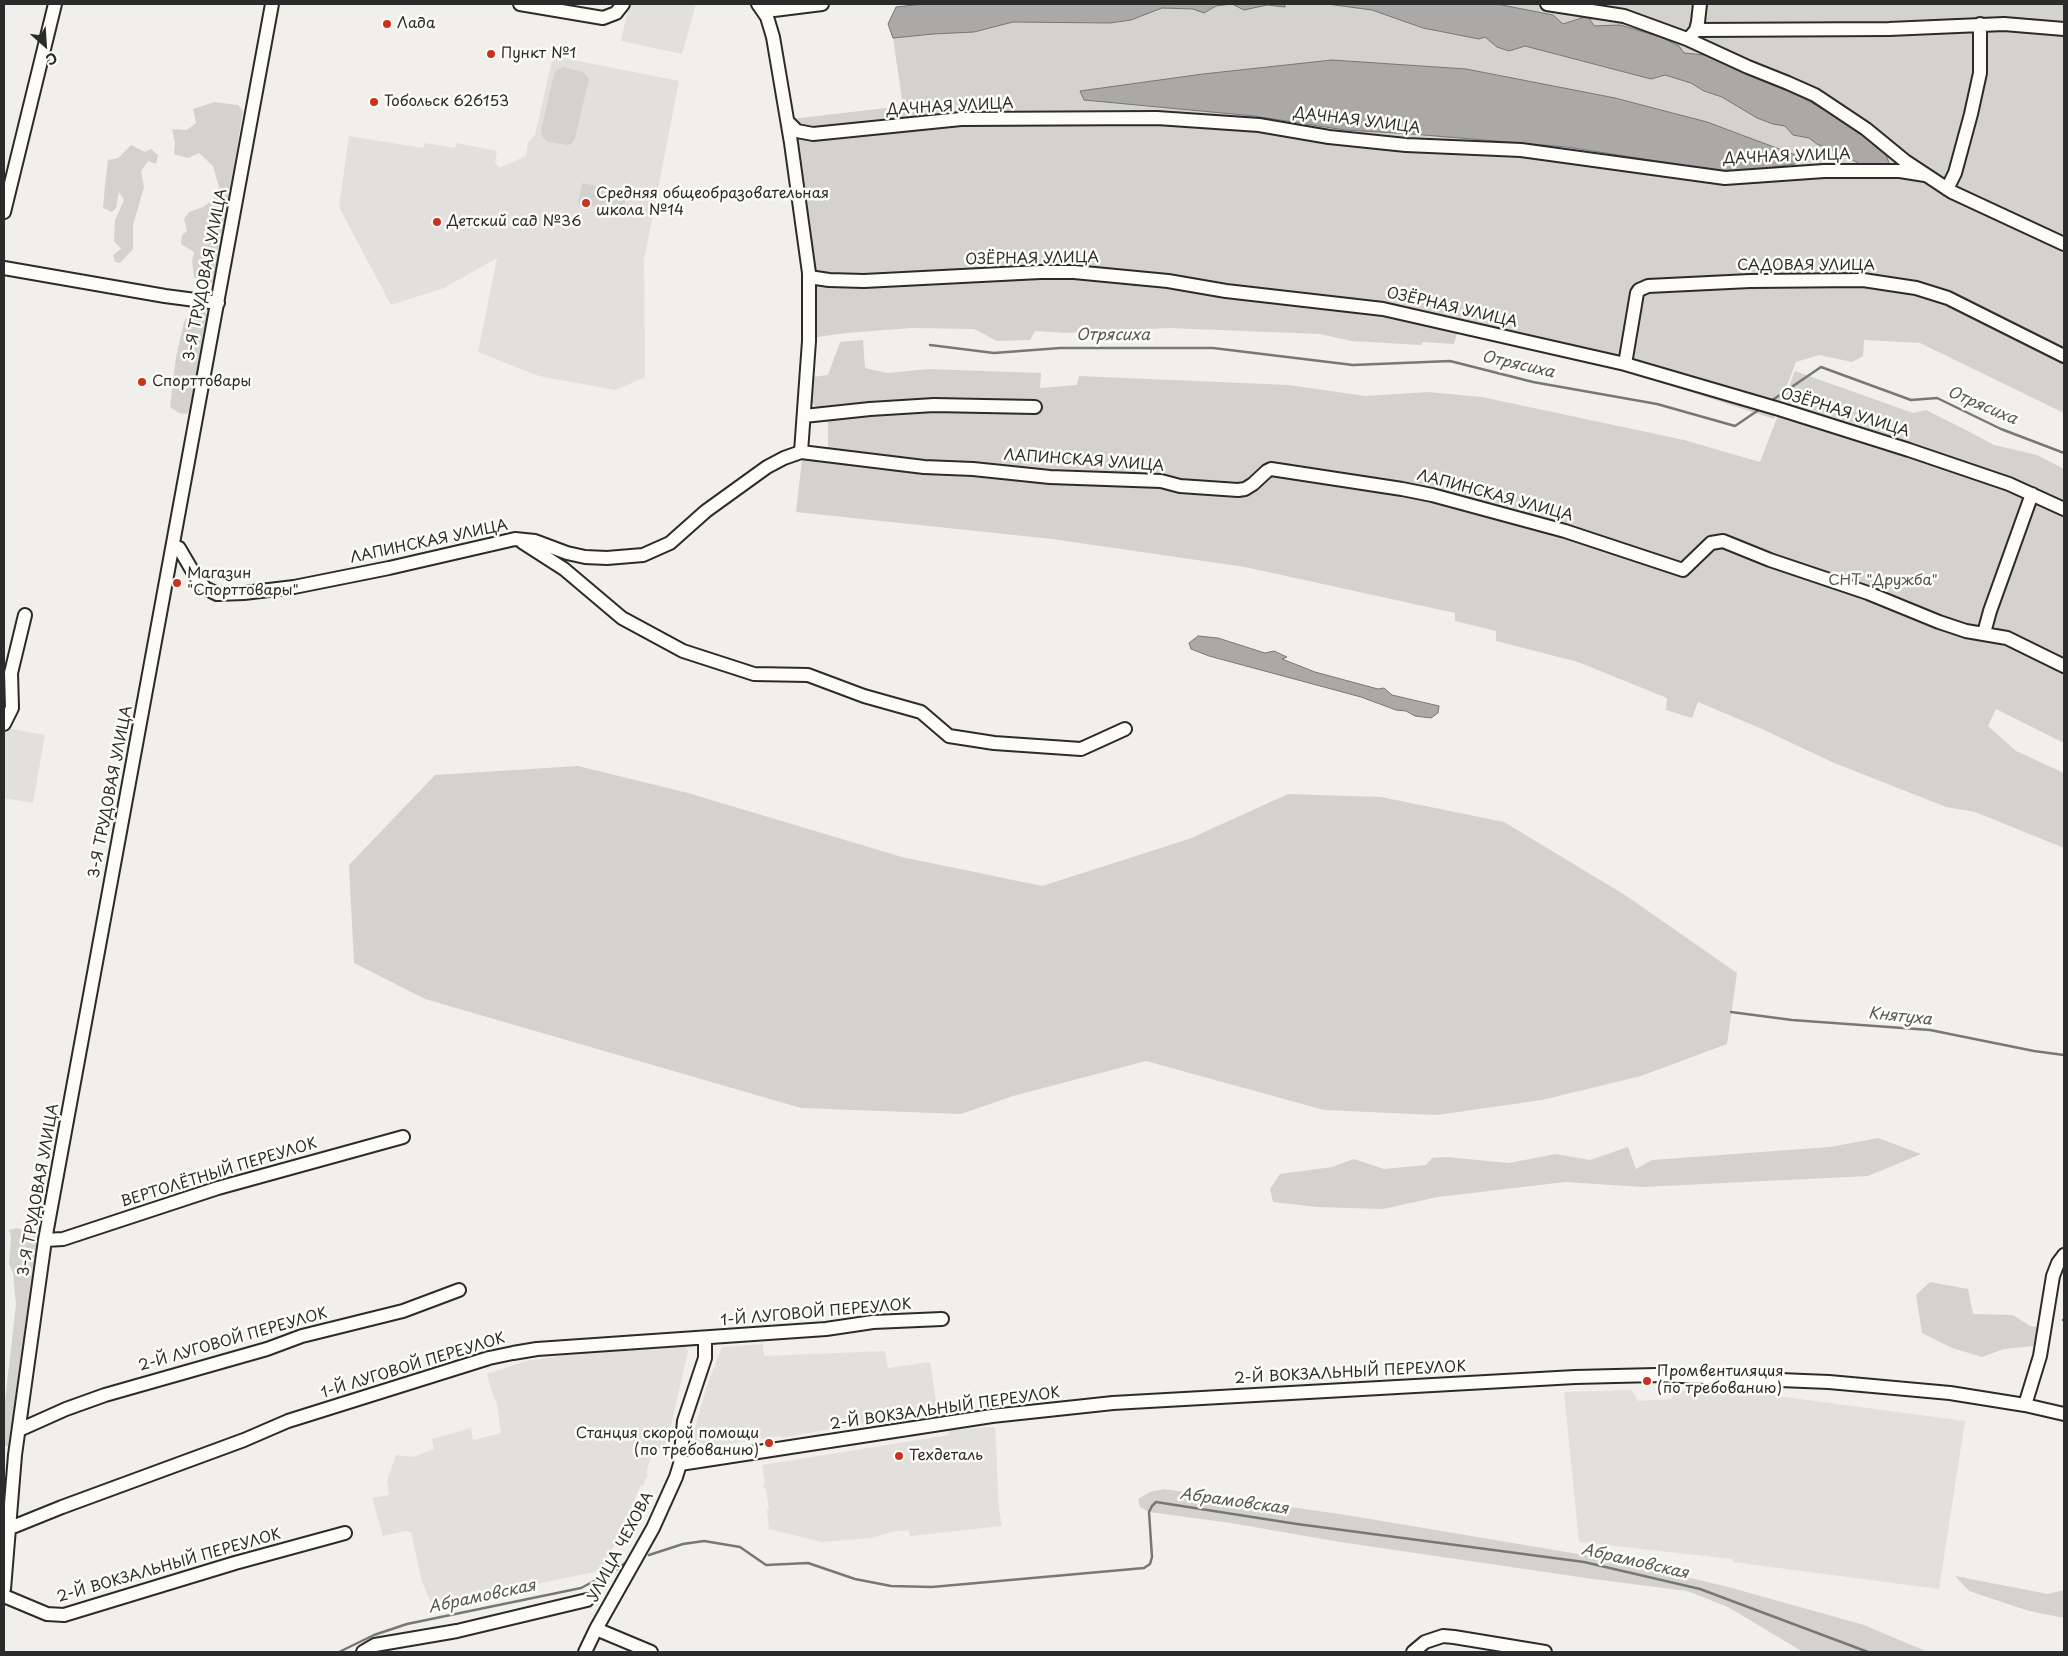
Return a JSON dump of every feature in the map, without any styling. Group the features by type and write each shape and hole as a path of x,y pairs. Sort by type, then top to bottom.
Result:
{"street":[{"path":"4,212 55,4"},
{"name":"3-Я ТРУДОВАЯ УЛИЦА","path":"4,1589 10,1454 19,1430 45,1240 174,546 272,4"},
{"path":"520,4 603,18 616,13 622,4"},
{"path":"758,4 774,10 822,4"},
{"path":"758,4 767,18 773,37 788,122 809,277 809,341 801,452"},
{"path":"1547,4 1624,16 1692,35 1815,95 1866,129 1905,161 1947,189 2064,244"},
{"path":"1692,35 1700,4"},
{"path":"1692,35 1980,24 2064,29"},
{"path":"1947,189 1955,173 1980,73 1980,24"},
{"name":"ДАЧНАЯ УЛИЦА","path":"788,122 797,132 813,134 961,119 1157,118 1259,125 1329,137 1406,145 1485,150 1521,150 1725,178 1824,171 1900,171 1925,175"},
{"path":"4,268 165,296 218,303"},
{"name":"ОЗЁРНАЯ УЛИЦА","path":"809,277 842,281 1040,272 1111,275 1168,281 1226,291 1383,309 1625,364 1909,450 2010,484 2064,509"},
{"name":"САДОВАЯ УЛИЦА","path":"1625,364 1639,290 1648,286 1750,281 1863,280 1916,288 1948,298 2064,356"},
{"path":"804,416 934,405 1035,407"},
{"name":"ЛАПИНСКАЯ УЛИЦА","path":"174,546 179,548 200,583 212,592 223,594 244,593 304,585 515,540 536,541 567,553 585,557 607,558 643,555 670,543 706,511 767,467 801,452 924,467 973,469 1050,477 1161,481 1180,486 1228,489 1244,489 1271,469 1432,495 1565,531 1683,570 1711,543 1723,541 1770,560 1868,593 1939,622 1966,631 1984,633 2021,644 2064,666"},
{"path":"1984,633 1990,611 2032,494"},
{"path":"515,540 527,544 564,569 622,618 683,651 754,674 808,675 864,696 921,712 949,736 994,743 1081,750 1126,729"},
{"path":"4,724 12,708 11,672 25,615"},
{"name":"ВЕРТОЛЁТНЫЙ ПЕРЕУЛОК","path":"45,1240 63,1239 218,1188 403,1137"},
{"path":"2025,1404 2040,1356 2053,1276 2058,1263 2064,1255"},
{"name":"2-Й ЛУГОВОЙ ПЕРЕУЛОК","path":"19,1430 66,1408 105,1395 302,1336 403,1311 459,1290"},
{"name":"1-Й ЛУГОВОЙ ПЕРЕУЛОК","path":"7,1529 244,1440 288,1421 489,1358 536,1349 666,1339 705,1339 826,1329 873,1322 942,1319"},
{"name":"УЛИЦА ЧЕХОВА","path":"586,1652 596,1629 654,1528 680,1464 684,1421 704,1358 705,1339"},
{"name":"2-Й ВОКЗАЛЬНЫЙ ПЕРЕУЛОК","path":"680,1464 992,1416 1104,1404 1575,1376 1665,1376 1828,1382 1950,1393 2025,1404 2064,1414"},
{"name":"2-Й ВОКЗАЛЬНЫЙ ПЕРЕУЛОК","path":"4,1596 47,1614 64,1615 235,1563 345,1533"},
{"path":"363,1652 375,1645 440,1634 587,1600"},
{"path":"596,1629 651,1652"},
{"path":"1412,1652 1434,1638 1448,1636 1545,1652"}],"shaded area":[{"path":"629,4 696,4 682,54 621,41"},
{"path":"923,4 1232,4 1216,6 1204,13 1193,9 1162,8 1131,20 1110,23 1013,22 974,32 893,38 888,24 896,7"},
{"path":"1232,4 1285,4 1285,7 1267,5 1244,10"},
{"path":"1327,4 1497,4 1553,15 1563,24 1588,16 1594,26 1620,25 1660,37 1679,46 1684,53 1705,55 1801,97 1844,121 1873,142 1886,155 1889,163 1885,167 1863,166 1844,155 1817,144 1809,138 1793,135 1785,126 1757,118 1722,97 1704,91 1691,83 1665,75 1651,79 1525,46 1509,51 1497,47 1485,37 1479,39 1423,28 1372,10"},
{"name":"Средняя общеобразовательная школа №14","path":"553,56 679,81 644,260 645,377 616,390 539,376 478,352 497,258 444,288 391,305 339,207 349,136 423,148 425,143 455,148 456,143 497,151 495,162 499,168 526,156 528,142 535,135"},
{"path":"1332,60 1466,69 1615,98 1707,122 1798,156 1795,164 1733,173 1567,147 1345,130 1254,116 1084,100 1080,91 1203,74"},
{"path":"1198,636 1218,638 1265,653 1274,651 1287,657 1282,659 1315,672 1378,689 1384,688 1392,695 1439,706 1438,713 1431,718 1415,716 1406,711 1396,710 1361,697 1209,656 1191,649 1189,643"},
{"path":"4,729 45,735 33,803 4,798"},
{"path":"763,1344 764,1356 885,1351 888,1368 930,1362 937,1407 904,1413 904,1416 781,1438 780,1436 708,1447 692,1438 707,1386 722,1347"},
{"path":"686,1347 688,1351 666,1448 653,1450 646,1473 648,1474 637,1494 620,1541 616,1542 601,1568 595,1572 432,1605 422,1582 411,1532 405,1531 383,1536 372,1498 389,1495 387,1481 396,1455 413,1457 434,1449 432,1439 471,1428 473,1440 501,1433 497,1404 487,1374 526,1361 560,1356"},
{"path":"1717,1388 1965,1421 1939,1589 1733,1562 1733,1559 1579,1542 1564,1392 1632,1390 1638,1401 1672,1399 1674,1391"},
{"path":"995,1427 999,1510 1002,1526 910,1536 909,1530 891,1532 872,1538 822,1542 769,1529 767,1510 769,1509 766,1489 764,1489 763,1484 765,1484 762,1465 949,1435 948,1431"}],"green space":[{"path":"923,4 2064,4 2064,413 1920,343 1864,340 1863,356 1852,362 1819,355 1796,362 1774,419 1619,369 1457,333 1454,344 1423,342 1421,345 1351,341 1320,334 1169,328 1068,333 1035,331 1030,340 997,341 974,329 912,328 845,333 805,339 807,280 783,120 903,106 893,38 888,24 896,7"},
{"path":"564,67 583,72 589,79 575,138 568,145 548,142 543,138 541,131 554,74 558,69"},
{"path":"214,102 238,105 243,111 218,264 214,282 206,285 194,277 192,261 194,252 181,244 182,235 187,231 184,219 189,212 203,207 213,200 219,187 213,166 199,153 188,158 174,154 175,143 172,129 187,130 196,123 193,109"},
{"path":"131,145 145,152 151,149 158,155 156,164 148,161 141,171 144,187 133,225 133,249 120,263 115,262 113,255 121,249 114,241 115,220 124,200 119,192 116,208 112,212 103,208 105,185 108,160 118,158"},
{"path":"582,183 627,192 623,213 578,204"},
{"path":"193,308 201,308 207,314 207,324 198,368 193,410 186,414 179,413 170,407 176,357 184,322"},
{"name":"СНТ \"Дружба\"","path":"863,340 865,368 887,373 928,369 1041,373 1040,388 1077,385 1079,376 1289,385 1365,396 1428,392 1482,397 1684,440 1760,462 1795,371 1913,413 1926,410 1994,445 2037,455 2064,469 2064,743 1996,709 1988,726 2016,751 2064,773 2064,848 1975,812 1946,807 1832,762 1762,729 1698,702 1692,718 1666,710 1667,698 1578,662 1496,641 1496,631 1455,621 1455,613 1245,567 1052,539 796,512 802,460 828,460 828,411 822,411 811,402 812,377 828,375 840,342"},
{"path":"578,766 688,793 902,857 1042,886 1189,839 1288,794 1381,797 1504,822 1625,895 1737,973 1727,1044 1641,1076 1542,1100 1437,1115 1324,1110 1146,1061 1013,1096 961,1114 801,1108 425,999 354,963 349,865 435,775"},
{"path":"1878,1138 1921,1154 1868,1176 1643,1187 1565,1182 1438,1197 1383,1209 1317,1207 1273,1202 1270,1189 1280,1174 1332,1167 1354,1159 1384,1169 1426,1165 1432,1158 1447,1157 1509,1163 1556,1154 1590,1160 1628,1147 1636,1169 1652,1160 1830,1147"},
{"path":"17,1228 27,1231 35,1237 37,1244 9,1447 4,1445 4,1410 16,1304 13,1273 9,1264 11,1237 9,1230"},
{"path":"1930,1282 1968,1289 1973,1314 2013,1315 2030,1326 2038,1327 2036,1341 2033,1346 2004,1349 1982,1357 1952,1348 1922,1333 1916,1295"},
{"path":"1164,1489 1346,1515 1620,1561 1732,1588 1864,1625 1928,1652 1803,1652 1728,1607 1687,1591 1340,1542 1231,1523 1149,1512 1140,1507 1138,1499 1150,1492"},
{"path":"1955,1576 2048,1594 2064,1590 2064,1618 2029,1611 1969,1591"}],"waterway":[{"name":"Отрясиха","path":"930,345 994,353 1060,348 1213,348 1353,365 1450,361 1533,382 1657,404 1735,426 1760,409"},
{"name":"Отрясиха","path":"1771,401 1821,367 1911,400 1937,398 2001,429 2064,453"},
{"name":"Княтуха","path":"1731,1012 1792,1020 1930,1030 2034,1051 2064,1055"},
{"name":"Абрамовская","path":"649,1555 683,1544 704,1541 740,1547 766,1565 808,1563 855,1579 891,1586 932,1587 1144,1568 1150,1564 1152,1557 1149,1512 1156,1502 1297,1524 1584,1562 1700,1589 1868,1652"},
{"name":"Абрамовская","path":"339,1652 374,1635 407,1624 581,1588 628,1561"}],"place":[{"name":"Лада","path":"387,24"},
{"name":"Пункт №1","path":"491,54"},
{"name":"Тобольск 626153","path":"374,102"},
{"name":"Средняя общеобразовательная школа №14","path":"586,203"},
{"name":"Детский сад №36","path":"437,222"},
{"name":"Спорттовары","path":"142,382"},
{"name":"Магазин \"Спорттовары\"","path":"177,583"},
{"name":"Промвентиляция (по требованию)","path":"1647,1381"},
{"name":"Станция скорой помощи (по требованию)","path":"769,1443"},
{"name":"Техдеталь","path":"899,1456"}]}
